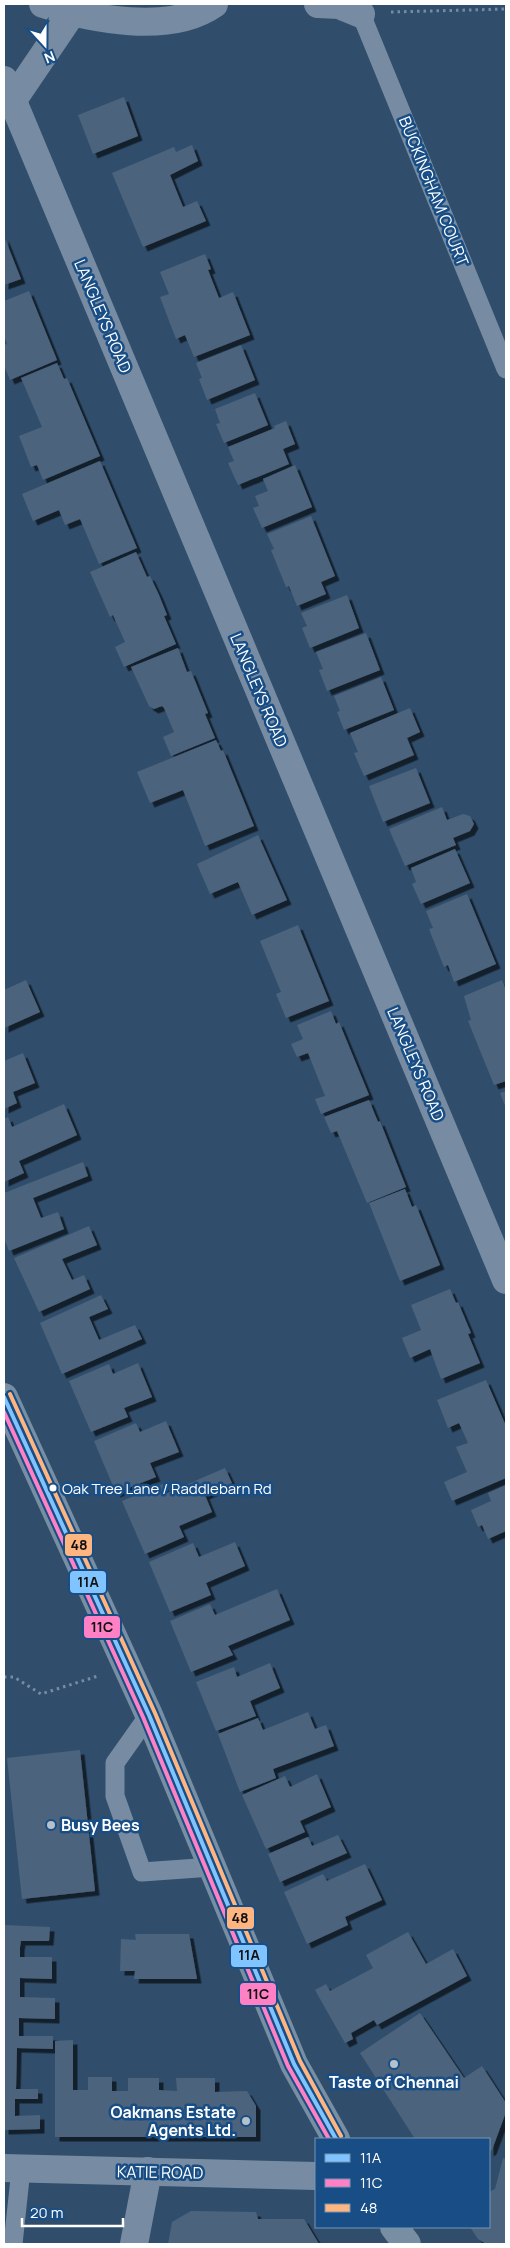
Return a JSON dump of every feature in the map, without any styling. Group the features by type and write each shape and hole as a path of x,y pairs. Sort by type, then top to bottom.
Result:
{"highway":[{"path":"4,1397 149,1715 294,2064 308,2094 335,2138"},
{"path":"395,2228 407,2244"}],"street":[{"path":"43,4 72,13 134,22 192,15 214,4"},
{"path":"318,4 339,5 361,14"},
{"name":"LANGLEYS ROAD","path":"72,13 8,90 506,1280"},
{"name":"KATIE ROAD","path":"12,2169 315,2176"},
{"path":"134,2244 148,2172"}],"lane":[{"name":"BUCKINGHAM COURT","path":"361,14 506,369"},
{"path":"149,1715 115,1763 115,1796 142,1872 212,1867"},
{"path":"12,2169 13,2244"}],"path":[{"path":"361,14 506,9"},
{"path":"4,1678 14,1677 41,1694 128,1667"}],"building":[{"path":"124,97 138,136 93,154 78,115"},
{"path":"192,145 198,161 170,175 183,207 197,201 206,221 143,247 112,173 174,147 176,152"},
{"path":"4,236 21,279 4,285"},
{"path":"205,254 211,269 208,270 219,298 233,292 250,335 194,357 185,335 176,339 160,297 169,294 160,272"},
{"path":"29,291 57,360 10,380 4,365 4,345 7,344 4,335 4,301"},
{"path":"241,345 255,380 207,400 199,379 202,378 196,363"},
{"path":"57,363 64,379 67,378 100,456 43,480 37,465 31,467 19,436 42,427 21,378"},
{"path":"255,393 268,425 224,443 216,424 220,423 215,409"},
{"path":"286,421 295,444 283,449 289,464 238,485 228,463 234,461 228,447 275,428 274,426"},
{"path":"100,461 137,548 99,564 80,519 65,525 59,510 33,521 22,494"},
{"path":"295,465 312,507 262,528 253,508 259,506 255,496 268,491 263,479"},
{"path":"311,516 335,576 321,582 326,594 297,606 289,586 286,587 271,550 274,549 267,534"},
{"path":"136,552 147,577 150,576 159,595 167,615 164,616 176,644 124,667 115,647 125,642 113,615 110,617 90,572"},
{"path":"347,595 359,628 310,648 302,628 307,626 301,613"},
{"path":"366,633 380,670 327,691 319,670 323,669 316,652"},
{"path":"178,648 187,672 191,671 208,713 205,714 215,738 171,756 163,737 174,732 164,708 162,706 154,709 149,706 131,667"},
{"path":"381,677 394,710 344,730 337,712 340,711 334,696"},
{"path":"410,708 420,732 407,738 414,755 364,776 354,753 358,752 350,733"},
{"path":"216,740 221,751 223,750 254,826 205,846 183,790 150,803 137,772"},
{"path":"416,768 430,803 383,822 369,786"},
{"path":"442,807 447,820 463,814 470,816 474,824 470,831 453,838 456,845 405,866 389,829"},
{"path":"258,835 287,900 252,915 238,882 210,894 197,864"},
{"path":"455,849 470,883 421,904 412,884 416,882 411,868"},
{"path":"467,894 496,964 454,982 448,965 444,967 429,929 433,928 426,911"},
{"path":"298,925 329,1001 286,1018 276,994 281,992 260,941"},
{"path":"26,980 40,1012 4,1028 4,990"},
{"path":"502,980 506,990 506,1081 494,1085 468,1021 471,1020 464,996"},
{"path":"331,1011 336,1024 339,1022 369,1095 321,1114 315,1099 325,1096 308,1053 297,1057 291,1044 303,1039 297,1025"},
{"path":"23,1053 35,1083 13,1092 17,1103 4,1109 4,1061"},
{"path":"506,1091 506,1108 500,1093"},
{"path":"369,1100 378,1122 380,1121 406,1187 367,1203 337,1131 331,1133 324,1117"},
{"path":"64,1104 77,1135 19,1161 24,1173 4,1182 4,1119 8,1117 12,1127"},
{"path":"83,1162 88,1176 33,1198 41,1218 58,1212 64,1229 9,1251 4,1238 4,1193"},
{"path":"405,1189 412,1207 416,1205 440,1265 400,1281 369,1203"},
{"path":"89,1226 97,1245 62,1259 72,1280 84,1275 90,1289 39,1312 14,1258"},
{"path":"450,1289 456,1303 458,1302 471,1333 468,1334 480,1363 441,1379 430,1349 410,1358 402,1338 421,1330 411,1305"},
{"path":"101,1295 108,1309 89,1317 99,1340 135,1325 142,1339 62,1374 40,1323"},
{"path":"138,1363 152,1397 124,1408 128,1417 91,1432 69,1381 109,1364 113,1374"},
{"path":"486,1380 506,1426 506,1478 452,1501 444,1482 467,1472 456,1447 468,1443 459,1423 448,1428 437,1400"},
{"path":"166,1421 179,1452 150,1463 156,1477 116,1493 94,1441 136,1423 140,1432"},
{"path":"225,1468 232,1483 205,1495 212,1512 179,1526 184,1537 145,1554 122,1501 163,1484 167,1493"},
{"path":"506,1485 506,1531 488,1539 482,1525 478,1527 471,1510 491,1501 488,1493"},
{"path":"235,1542 245,1566 206,1583 211,1595 170,1612 149,1562 193,1543 199,1557"},
{"path":"277,1589 290,1620 228,1646 233,1655 191,1672 170,1621 210,1604 215,1615"},
{"path":"270,1663 280,1688 250,1701 256,1716 216,1731 196,1682 234,1667 237,1677"},
{"path":"308,1712 315,1729 326,1725 334,1746 273,1769 276,1778 240,1792 218,1734 258,1718 263,1730"},
{"name":"Busy Bees","path":"80,1750 95,1891 22,1899 7,1758"},
{"path":"317,1774 331,1807 300,1821 305,1832 266,1849 242,1795 285,1776 290,1787"},
{"path":"338,1835 347,1853 280,1882 268,1854 308,1837 312,1846"},
{"path":"365,1864 382,1900 345,1917 348,1925 307,1944 284,1892 323,1874 327,1881"},
{"path":"4,1925 50,1927 49,1941 21,1941 20,1947 20,1957 52,1957 52,1979 20,1978 20,1997 55,1998 55,2019 19,2018 19,2036 53,2036 53,2049 17,2048 16,2089 38,2089 38,2099 15,2099 15,2116 40,2115 40,2129 4,2130"},
{"path":"408,1932 426,1964 453,1949 467,1976 377,2025 374,2020 351,2033 353,2039 345,2043 315,1990 326,1984 330,1991 373,1968 366,1955"},
{"path":"135,1934 189,1934 197,1979 134,1979 135,1971 120,1971 121,1939 136,1940"},
{"path":"420,2013 464,2078 482,2066 506,2103 506,2112 492,2150 490,2151 490,2138 414,2138 360,2053"},
{"path":"73,2040 73,2090 88,2090 88,2077 112,2077 112,2091 128,2091 128,2078 159,2078 159,2090 177,2091 176,2078 215,2078 215,2092 247,2091 256,2106 256,2137 55,2137 55,2041"},
{"path":"503,2158 506,2159 506,2244 486,2244 478,2239 471,2228 490,2228 490,2192 495,2189"},
{"path":"191,2211 256,2212 258,2219 304,2219 319,2244 168,2244 172,2222"}],"transit line":[{"name":"48","path":"10,1394 155,1713 300,2061 341,2136"},
{"name":"11A","path":"4,1397 149,1715 294,2064 335,2138"},
{"name":"11C","path":"4,1412 143,1717 288,2066 328,2138"}],"place":[{"name":"Oak Tree Lane / Raddlebarn Rd","path":"53,1488"},
{"name":"Busy Bees","path":"51,1825"},
{"name":"Taste of Chennai","path":"394,2064"},
{"name":"Oakmans Estate Agents Ltd.","path":"246,2121"}]}
